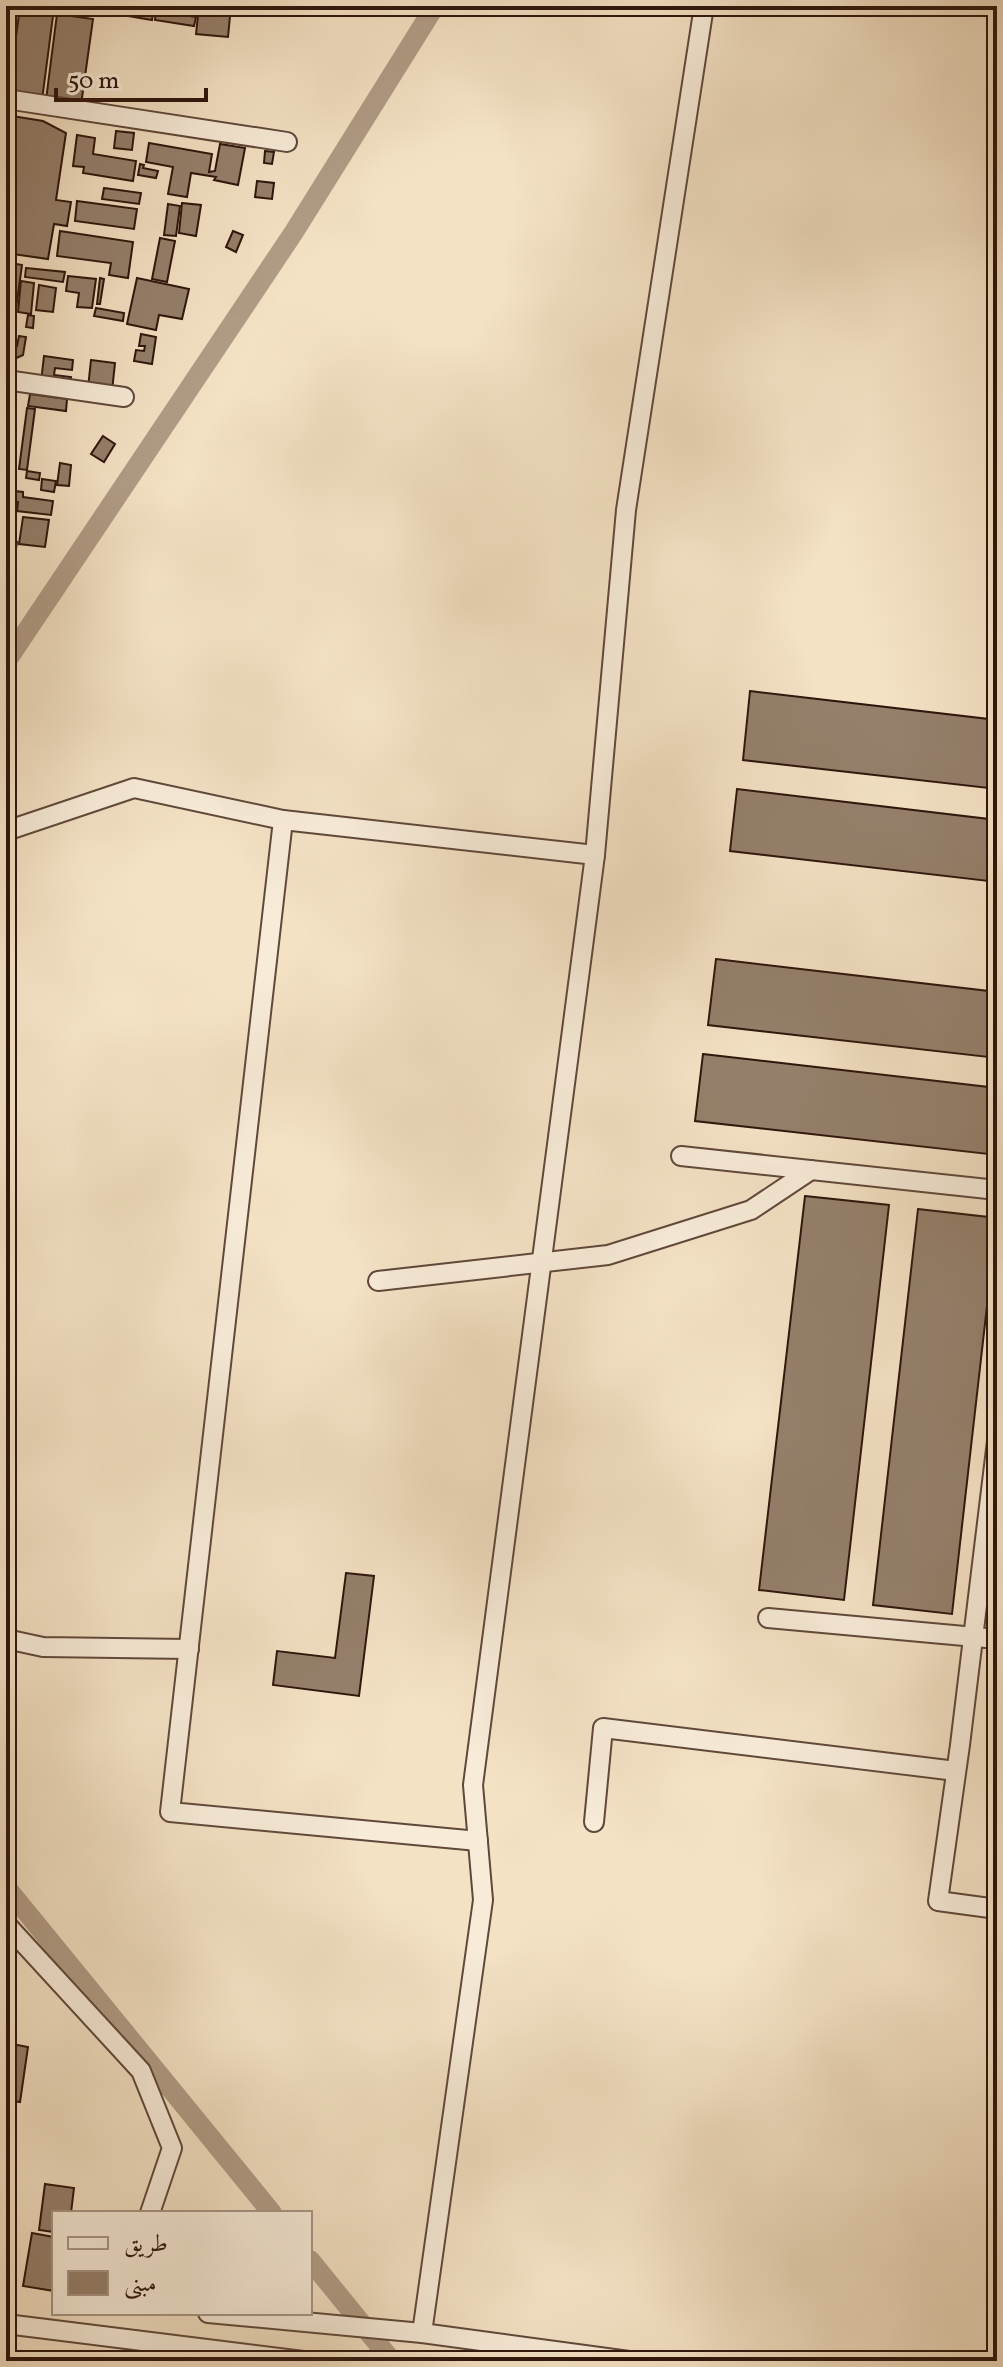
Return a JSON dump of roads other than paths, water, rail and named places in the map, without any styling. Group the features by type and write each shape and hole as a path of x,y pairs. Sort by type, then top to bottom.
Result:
{"street":[{"path":"422,2333 483,1900 473,1785 595,855 626,510 704,6"},
{"path":"6,99 287,142"},
{"path":"6,380 124,397"},
{"path":"6,831 134,788 283,820 595,855"},
{"path":"283,820 170,1812 478,1841"},
{"path":"681,1156 997,1190"},
{"path":"378,1281 608,1255 751,1210 811,1170"},
{"path":"997,1441 938,1901 997,1909"},
{"path":"768,1618 997,1639"},
{"path":"6,1639 43,1647 189,1649"},
{"path":"594,1822 603,1728 956,1771"},
{"path":"6,1924 141,2071 172,2148 151,2211"},
{"path":"229,2315 422,2333 629,2361"},
{"path":"6,2324 303,2361"}],"waterway":[{"path":"6,662 294,232 435,6"},
{"path":"6,1887 270,2211"},
{"path":"312,2262 392,2361"}]}
